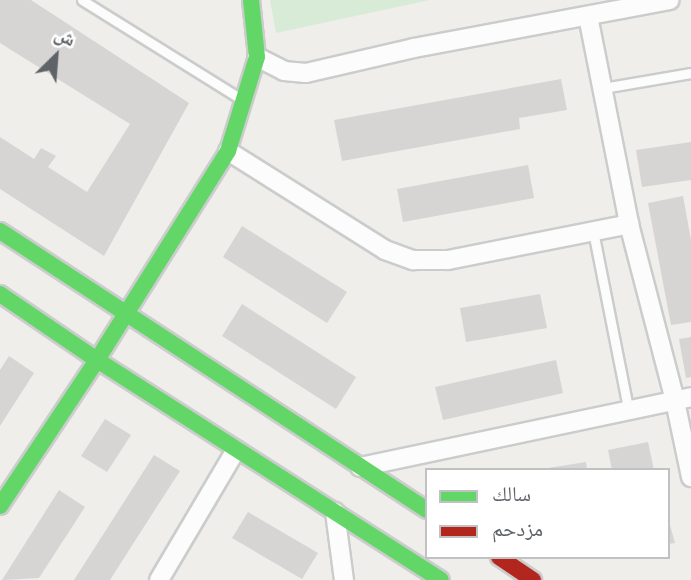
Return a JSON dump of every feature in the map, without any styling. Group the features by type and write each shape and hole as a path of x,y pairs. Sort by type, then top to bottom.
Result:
{"street":[{"path":"0,506 97,360 228,151 257,57 251,0"},
{"path":"257,57 284,71 306,73 414,48 670,0"},
{"path":"588,16 629,224 683,399 691,477"},
{"path":"228,151 385,250 413,260 448,260 629,224"},
{"path":"0,231 425,509"},
{"path":"0,294 97,360 441,580"},
{"path":"360,467 628,408 683,399"},
{"path":"159,580 236,450"},
{"path":"335,512 344,580"},
{"path":"502,559 533,580"}],"lane":[{"path":"82,0 244,101"},
{"path":"603,88 691,73"},
{"path":"593,231 628,408"}],"green space":[{"path":"270,0 430,0 276,33"}],"building":[{"path":"0,0 31,0 189,103 104,256 0,189 0,137 34,159 41,148 56,156 48,167 87,192 130,124 0,43"},
{"path":"561,79 567,110 519,118 520,129 342,161 334,120"},
{"path":"691,142 691,180 642,187 636,150"},
{"path":"528,165 534,198 403,222 397,189"},
{"path":"683,196 691,240 691,322 671,325 648,203"},
{"path":"242,226 347,292 327,323 223,257"},
{"path":"540,294 547,328 466,342 460,308"},
{"path":"242,304 356,377 336,409 222,336"},
{"path":"691,337 691,377 686,378 679,339"},
{"path":"9,356 34,373 0,426 0,370"},
{"path":"556,360 563,393 443,420 435,387"},
{"path":"105,419 131,435 107,472 81,456"},
{"path":"648,442 654,468 612,468 608,450"},
{"path":"154,455 180,471 110,580 74,580"},
{"path":"586,462 587,468 548,468"},
{"path":"59,490 85,507 39,578 2,580"},
{"path":"248,512 318,553 302,579 232,538"},
{"path":"670,525 675,543 670,544"}],"traffic: fast":[{"path":"0,506 97,360 228,151 257,57 251,0"},
{"path":"0,231 425,509"},
{"path":"0,294 97,360 441,580"}],"traffic: jam":[{"path":"502,559 533,580"}]}
